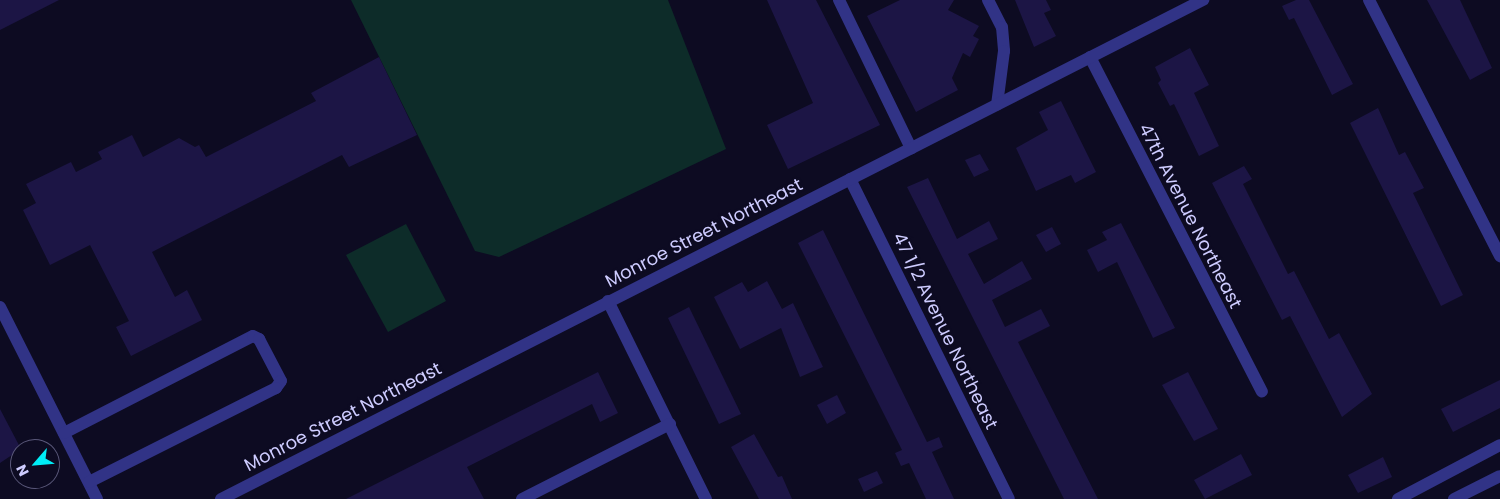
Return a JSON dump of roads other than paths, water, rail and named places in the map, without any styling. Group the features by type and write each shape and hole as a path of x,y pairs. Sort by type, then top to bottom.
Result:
{"street":[{"path":"838,0 911,148"},
{"path":"988,0 1002,27 1004,51 997,105"},
{"name":"Monroe Street Northeast","path":"221,499 1203,0"},
{"path":"1369,0 1500,256"},
{"name":"47th Avenue Northeast","path":"1090,57 1262,391"},
{"name":"47 1/2 Avenue Northeast","path":"850,179 1009,499"},
{"path":"608,301 706,499"},
{"path":"0,307 97,499"},
{"path":"64,434 253,336 272,364 280,381 276,388 89,482"},
{"path":"522,499 670,424"},
{"path":"1398,499 1500,445"},
{"path":"1454,499 1500,476"}]}
